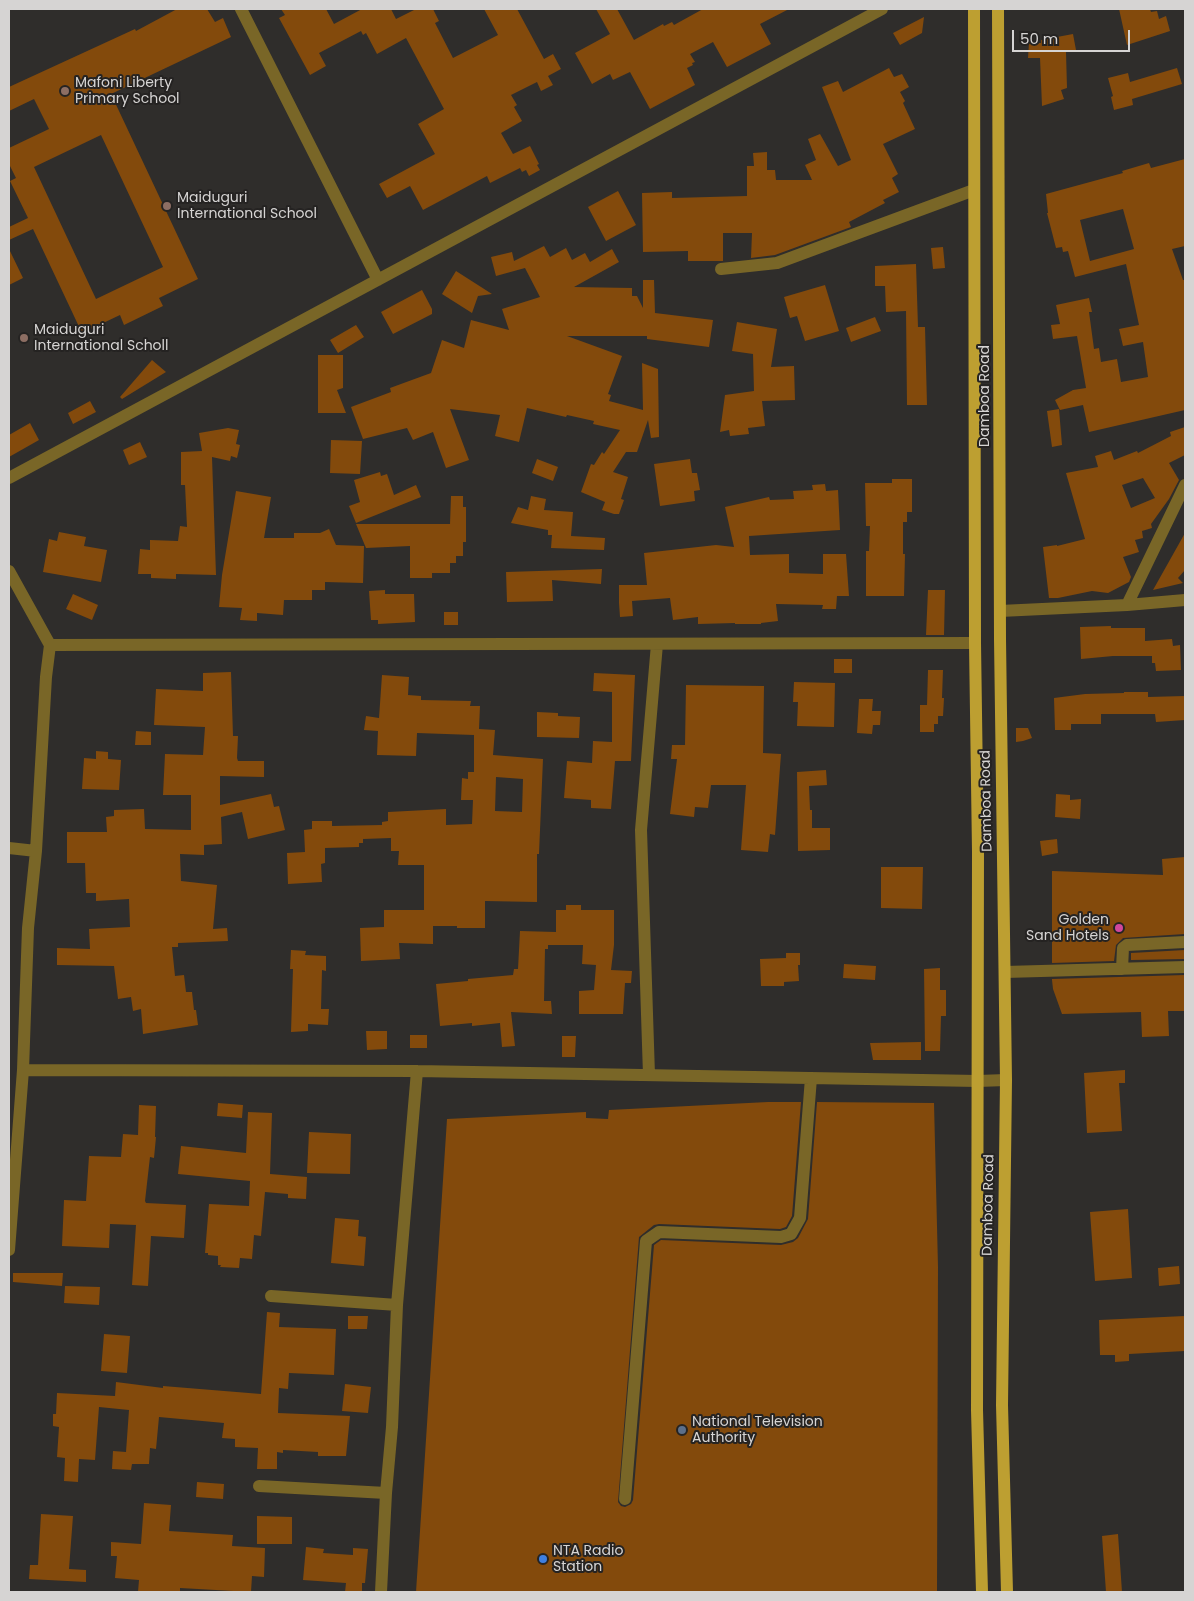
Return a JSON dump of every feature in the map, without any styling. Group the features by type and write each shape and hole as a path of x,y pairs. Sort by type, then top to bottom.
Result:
{"main road":[{"name":"Damboa Road","path":"974,9 975,644 978,852 977,1410 982,1592"},
{"name":"Damboa Road","path":"998,9 1000,611 1006,1080 1002,1405 1007,1592"}],"street":[{"path":"240,9 378,280"},
{"path":"9,478 882,9"},
{"path":"721,269 776,263 974,190"},
{"path":"1128,605 1185,485"},
{"path":"9,571 50,645 46,677 36,851 28,928 23,1070 9,1250"},
{"path":"1000,611 1128,605 1185,600"},
{"path":"649,1075 641,830 657,644"},
{"path":"50,645 975,644"},
{"path":"9,848 36,851"},
{"path":"1122,969 1123,948 1127,945 1185,942"},
{"path":"1005,972 1185,967"},
{"path":"23,1070 417,1071 1006,1080"},
{"path":"381,1592 386,1493 392,1427 397,1305 417,1071"},
{"path":"626,1498 646,1241 659,1232 781,1237 791,1234 800,1218 812,1078"},
{"path":"271,1296 397,1305"},
{"path":"259,1486 386,1493"}],"building":[{"path":"177,9 207,9 215,22 223,18 231,37 111,94 198,279 159,298 163,306 124,325 120,315 82,333 33,229 9,240 9,227 28,218 10,181 16,178 9,164 9,148 49,129 34,99 9,111 9,87 135,29 136,31","holes":["101,135 163,267 96,299 34,167"]},
{"path":"281,9 326,9 334,24 362,9 391,9 396,19 416,9 433,9 439,21 435,23 453,58 498,35 484,9 517,9 544,59 553,54 561,69 548,76 553,85 541,91 537,82 511,95 517,105 514,107 522,121 501,133 513,154 530,146 540,170 529,176 526,170 522,172 520,168 490,183 487,176 423,210 410,186 387,198 379,184 435,154 418,124 444,109 406,38 377,54 366,33 363,35 361,31 319,53 326,66 310,75 279,18 285,15"},
{"path":"596,9 617,9 634,40 663,24 664,26 672,22 674,25 703,9 789,9 760,24 771,44 727,67 713,42 690,54 695,62 687,68 695,85 650,109 630,72 613,80 610,74 592,84 575,53 610,34"},
{"path":"1119,9 1150,9 1151,12 1157,11 1159,19 1166,16 1170,31 1127,45"},
{"path":"924,17 922,33 900,45 893,33"},
{"path":"1073,34 1076,50 1066,52 1067,88 1061,90 1064,99 1042,106 1040,58 1028,58 1029,43 1041,43 1041,40"},
{"path":"889,68 894,77 902,74 909,87 900,92 915,129 883,144 898,174 892,178 899,192 883,200 885,203 849,222 851,227 775,255 751,258 752,233 723,233 723,261 688,261 688,251 643,252 642,193 672,192 672,198 747,196 747,166 754,166 753,153 767,152 767,170 775,170 776,180 812,180 805,165 816,160 808,139 820,134 838,166 851,160 822,87 838,81 843,92"},
{"path":"1177,68 1182,84 1132,99 1133,105 1114,110 1111,97 1113,96 1108,78 1128,73 1130,82"},
{"path":"1185,159 1185,246 1172,249 1183,280 1185,280 1185,410 1089,432 1083,405 1060,410 1055,400 1073,390 1086,388 1077,336 1053,339 1051,325 1060,324 1056,305 1089,298 1092,312 1089,312 1094,349 1099,348 1101,362 1117,359 1121,382 1148,377 1143,342 1123,346 1119,329 1139,325 1126,264 1075,277 1068,251 1063,252 1062,247 1056,248 1047,213 1046,194 1123,173 1122,171 1149,163 1151,168","holes":["1123,209 1134,249 1090,261 1080,220"]},
{"path":"618,191 636,225 606,241 588,207"},
{"path":"544,246 550,257 566,248 572,260 585,253 590,262 612,249 619,262 574,287 632,288 632,296 637,296 643,308 643,280 654,280 655,313 713,320 709,347 647,339 647,336 567,336 622,356 608,394 611,395 609,401 643,410 642,363 658,369 659,437 651,438 648,420 637,452 626,452 613,472 628,477 621,499 624,500 619,514 602,510 605,502 581,492 591,464 594,465 602,452 604,454 620,430 593,424 594,421 527,408 519,442 495,436 500,415 450,409 469,460 446,468 433,432 413,440 407,428 363,439 351,407 391,392 390,388 431,373 442,340 464,348 471,320 509,330 502,309 540,297 525,268 496,276 491,257 512,252 514,261"},
{"path":"943,247 945,268 933,269 931,248"},
{"path":"9,249 23,278 9,285"},
{"path":"916,264 918,327 925,327 927,405 907,405 906,311 886,312 885,286 875,286 875,266"},
{"path":"456,271 492,294 478,296 472,313 442,294"},
{"path":"825,285 839,331 805,341 797,316 790,318 784,297"},
{"path":"422,290 432,309 432,314 393,334 381,312"},
{"path":"875,317 881,331 851,342 846,328"},
{"path":"737,322 777,329 771,367 794,366 795,400 762,401 765,426 748,428 749,434 730,436 729,430 720,432 725,395 754,391 753,354 732,351"},
{"path":"356,325 364,337 338,353 330,340"},
{"path":"318,355 343,355 343,388 337,390 346,413 318,413"},
{"path":"152,360 166,372 122,399 120,397"},
{"path":"90,401 96,412 73,424 68,413"},
{"path":"1059,409 1062,445 1052,447 1047,411"},
{"path":"30,423 39,440 9,457 9,435"},
{"path":"1185,427 1185,455 1169,463 1179,480 1169,499 1151,524 1152,528 1142,531 1143,538 1135,540 1139,552 1123,557 1131,577 1129,582 1108,593 1092,591 1049,598 1043,547 1057,546 1085,539 1066,473 1098,467 1095,456 1111,451 1114,460 1137,451 1138,453 1171,436 1170,432","holes":["1143,478 1155,498 1131,508 1122,485"]},
{"path":"228,428 239,430 236,444 240,445 237,458 231,456 230,461 212,457 216,575 176,574 176,579 151,578 151,574 138,574 140,549 150,550 150,540 178,541 180,526 187,527 185,485 181,485 181,452 202,451 199,433"},
{"path":"331,440 362,441 360,474 330,473"},
{"path":"140,442 147,457 129,465 123,450"},
{"path":"537,459 558,467 553,481 532,473"},
{"path":"690,459 692,473 697,473 700,490 694,491 695,501 660,506 654,464"},
{"path":"380,472 381,476 387,474 394,495 416,485 421,497 356,523 349,506 360,502 354,480"},
{"path":"892,479 912,479 912,512 907,512 907,522 903,522 903,554 905,554 904,596 866,596 866,551 869,551 870,526 866,526 865,483 892,483"},
{"path":"825,484 826,491 838,490 840,530 749,536 750,555 789,554 789,573 823,574 823,554 846,554 849,596 837,596 836,609 822,609 823,605 776,604 778,621 761,624 698,624 698,617 673,620 670,598 632,601 633,616 620,617 619,585 647,585 644,553 716,545 734,547 725,507 769,497 770,500 794,499 793,491 813,490 812,485"},
{"path":"236,491 271,497 264,538 294,538 294,533 320,533 329,529 336,545 364,546 363,583 325,582 325,590 312,590 312,600 284,600 283,615 257,613 257,621 240,620 242,608 219,607 222,575"},
{"path":"451,496 463,496 463,507 466,507 466,542 463,542 463,556 456,556 456,563 450,563 450,573 432,573 432,578 410,578 410,546 366,548 356,524 450,524"},
{"path":"531,496 546,499 544,510 573,512 571,536 605,538 604,550 551,548 552,535 548,535 548,530 511,523 518,507 528,510"},
{"path":"59,532 86,537 84,546 107,550 101,582 43,572 49,539 57,541"},
{"path":"1185,533 1185,570 1178,578 1183,583 1153,590"},
{"path":"602,569 601,584 552,580 553,601 507,602 506,572"},
{"path":"385,590 385,594 414,594 415,622 378,624 378,620 371,620 369,591"},
{"path":"928,590 945,590 944,635 926,635"},
{"path":"73,594 98,605 92,620 66,609"},
{"path":"444,612 458,612 458,625 444,625"},
{"path":"1111,626 1111,628 1145,628 1145,641 1172,639 1173,646 1180,645 1181,670 1156,671 1155,663 1152,663 1152,656 1113,656 1081,659 1080,627"},
{"path":"834,659 852,659 852,673 834,673"},
{"path":"928,670 943,670 943,716 938,716 938,724 934,724 934,732 920,732 920,705 927,705"},
{"path":"231,672 233,736 238,736 237,758 238,761 264,761 264,777 220,776 220,805 271,794 274,807 279,806 285,830 248,839 242,812 221,817 222,844 204,845 204,855 180,854 181,881 217,885 213,929 227,928 228,941 178,943 178,947 172,947 175,976 184,975 186,992 192,992 198,1025 143,1034 141,1009 133,1011 131,997 118,999 114,966 57,965 57,948 90,949 89,929 130,927 129,899 96,901 96,893 86,893 85,863 67,863 67,832 107,832 106,817 114,816 114,810 144,809 145,829 191,830 191,795 163,795 165,754 203,755 205,727 154,725 156,689 203,691 203,673"},
{"path":"594,673 635,675 631,761 615,761 611,809 591,808 591,800 564,798 567,761 592,763 593,741 612,742 612,692 593,691"},
{"path":"382,675 409,677 408,695 421,696 421,700 471,701 470,706 480,706 479,729 495,730 493,755 543,759 539,854 537,854 537,902 485,901 485,928 433,926 433,944 399,943 400,959 361,961 360,928 384,927 384,910 424,910 424,865 398,865 399,851 391,851 391,838 363,839 363,843 359,843 359,847 325,848 325,863 321,864 322,882 288,884 287,853 305,852 304,830 312,829 312,821 332,821 332,826 382,825 382,822 388,821 388,812 446,809 446,825 472,824 473,800 461,800 462,778 468,779 468,772 474,772 474,735 417,733 416,756 377,755 378,731 364,730 366,716 379,718","holes":["496,777 523,779 522,812 495,811"]},
{"path":"794,682 835,683 834,727 797,726 798,702 793,702"},
{"path":"686,685 764,686 763,753 781,754 775,835 770,834 768,852 741,850 746,785 711,785 708,808 695,807 694,817 670,814 677,759 671,759 672,745 685,745"},
{"path":"1124,692 1148,692 1148,697 1185,696 1185,720 1156,722 1155,714 1101,714 1101,724 1071,724 1071,730 1055,730 1054,698"},
{"path":"859,699 873,699 872,711 881,711 880,725 873,725 872,734 857,733"},
{"path":"537,712 558,713 558,716 580,717 579,738 537,737"},
{"path":"1016,728 1028,728 1032,738 1016,742"},
{"path":"136,731 151,732 151,745 135,745"},
{"path":"96,751 108,752 108,759 121,760 119,790 82,789 84,758 96,759"},
{"path":"826,770 827,785 809,786 810,810 812,810 812,828 830,828 830,850 798,851 797,772"},
{"path":"1056,794 1070,795 1070,800 1081,799 1080,819 1055,817"},
{"path":"1057,839 1058,853 1042,856 1040,841"},
{"path":"1185,857 1185,934 1123,938 1116,945 1114,961 1052,963 1052,871 1163,875 1162,859"},
{"path":"881,867 923,867 922,909 881,908"},
{"path":"566,905 581,905 581,910 614,910 614,945 611,970 632,971 631,983 625,983 623,1014 579,1014 579,991 594,990 596,965 582,964 583,945 548,945 548,949 545,949 544,1001 551,1001 552,1014 511,1012 515,1046 502,1047 500,1023 472,1026 472,1023 440,1026 436,984 513,975 514,969 518,969 520,931 556,932 556,910 566,910"},
{"path":"291,950 306,951 305,955 326,956 326,971 322,970 321,1009 329,1009 328,1025 308,1024 308,1031 291,1032 293,969 290,969"},
{"path":"1185,950 1185,959 1131,960 1131,953"},
{"path":"786,953 800,953 800,965 798,965 799,981 784,982 784,986 761,986 760,959 786,958"},
{"path":"844,964 876,966 875,980 843,978"},
{"path":"940,968 940,990 946,990 946,1016 941,1016 940,1051 925,1051 924,969"},
{"path":"1185,975 1185,1011 1168,1011 1169,1036 1142,1037 1141,1012 1062,1014 1053,989 1052,980 1052,979"},
{"path":"366,1031 387,1031 387,1049 367,1050"},
{"path":"410,1035 427,1035 427,1048 410,1048"},
{"path":"562,1036 576,1036 575,1057 562,1057"},
{"path":"921,1042 921,1060 873,1060 870,1043"},
{"path":"1125,1070 1125,1083 1119,1083 1122,1131 1087,1133 1084,1073"},
{"name":"National Television Authority","path":"801,1102 792,1216 786,1227 780,1229 659,1224 654,1225 639,1237 618,1502 621,1506 625,1507 631,1504 633,1500 654,1245 661,1240 781,1245 793,1242 798,1238 808,1219 817,1102 934,1103 938,1267 937,1592 416,1592 447,1119 586,1112 586,1118 608,1119 609,1110"},
{"path":"218,1103 243,1105 242,1118 217,1116"},
{"path":"139,1105 156,1106 154,1158 150,1157 145,1201 146,1203 186,1205 184,1238 151,1236 148,1286 132,1285 136,1225 110,1224 109,1248 62,1246 64,1200 86,1201 89,1156 121,1157 123,1134 138,1135"},
{"path":"248,1112 272,1113 270,1174 307,1177 306,1199 288,1198 288,1194 265,1192 261,1236 254,1235 252,1259 240,1258 239,1268 220,1267 221,1265 218,1265 218,1256 205,1253 209,1204 249,1206 250,1181 178,1174 181,1146 246,1153"},
{"path":"309,1132 351,1134 350,1174 307,1173"},
{"path":"1128,1209 1132,1278 1095,1281 1090,1212"},
{"path":"335,1218 359,1220 358,1236 366,1237 364,1266 331,1263"},
{"path":"1179,1266 1180,1284 1159,1286 1158,1268"},
{"path":"13,1273 63,1273 62,1286 13,1282"},
{"path":"65,1286 100,1287 99,1305 64,1303"},
{"path":"267,1312 280,1313 279,1327 336,1329 334,1375 289,1373 288,1389 279,1388 278,1413 350,1416 346,1456 318,1456 318,1452 283,1450 283,1453 277,1452 277,1469 257,1469 258,1448 235,1447 235,1439 222,1438 224,1423 159,1417 156,1449 150,1448 149,1464 132,1464 131,1470 112,1469 113,1451 126,1452 129,1410 99,1407 95,1460 79,1459 78,1482 64,1481 65,1458 57,1457 59,1427 53,1426 53,1414 56,1414 57,1393 115,1396 116,1382 163,1388 163,1386 261,1394"},
{"path":"348,1316 368,1316 367,1329 348,1329"},
{"path":"1185,1316 1185,1351 1129,1354 1129,1361 1115,1362 1115,1355 1100,1355 1099,1320"},
{"path":"104,1334 130,1336 127,1373 101,1371"},
{"path":"345,1384 371,1387 368,1413 342,1411"},
{"path":"197,1482 224,1484 223,1499 196,1497"},
{"path":"144,1503 171,1505 169,1531 233,1535 232,1546 265,1548 264,1577 252,1576 251,1592 180,1588 180,1592 138,1592 139,1580 115,1578 117,1556 111,1556 111,1542 141,1544"},
{"path":"41,1514 73,1516 69,1569 86,1570 86,1582 29,1579 30,1565 38,1565"},
{"path":"257,1516 292,1517 292,1544 257,1544"},
{"path":"1118,1534 1122,1592 1106,1592 1102,1536"},
{"path":"306,1547 324,1549 323,1553 353,1555 353,1548 368,1549 365,1583 362,1583 362,1592 345,1592 346,1583 303,1580"}],"place":[{"name":"Mafoni Liberty Primary School","path":"65,91"},
{"name":"Maiduguri International School","path":"167,206"},
{"name":"Maiduguri International Scholl","path":"24,338"},
{"name":"Golden Sand Hotels","path":"1119,928"},
{"name":"National Television Authority","path":"682,1430"},
{"name":"NTA Radio Station","path":"543,1559"}]}
